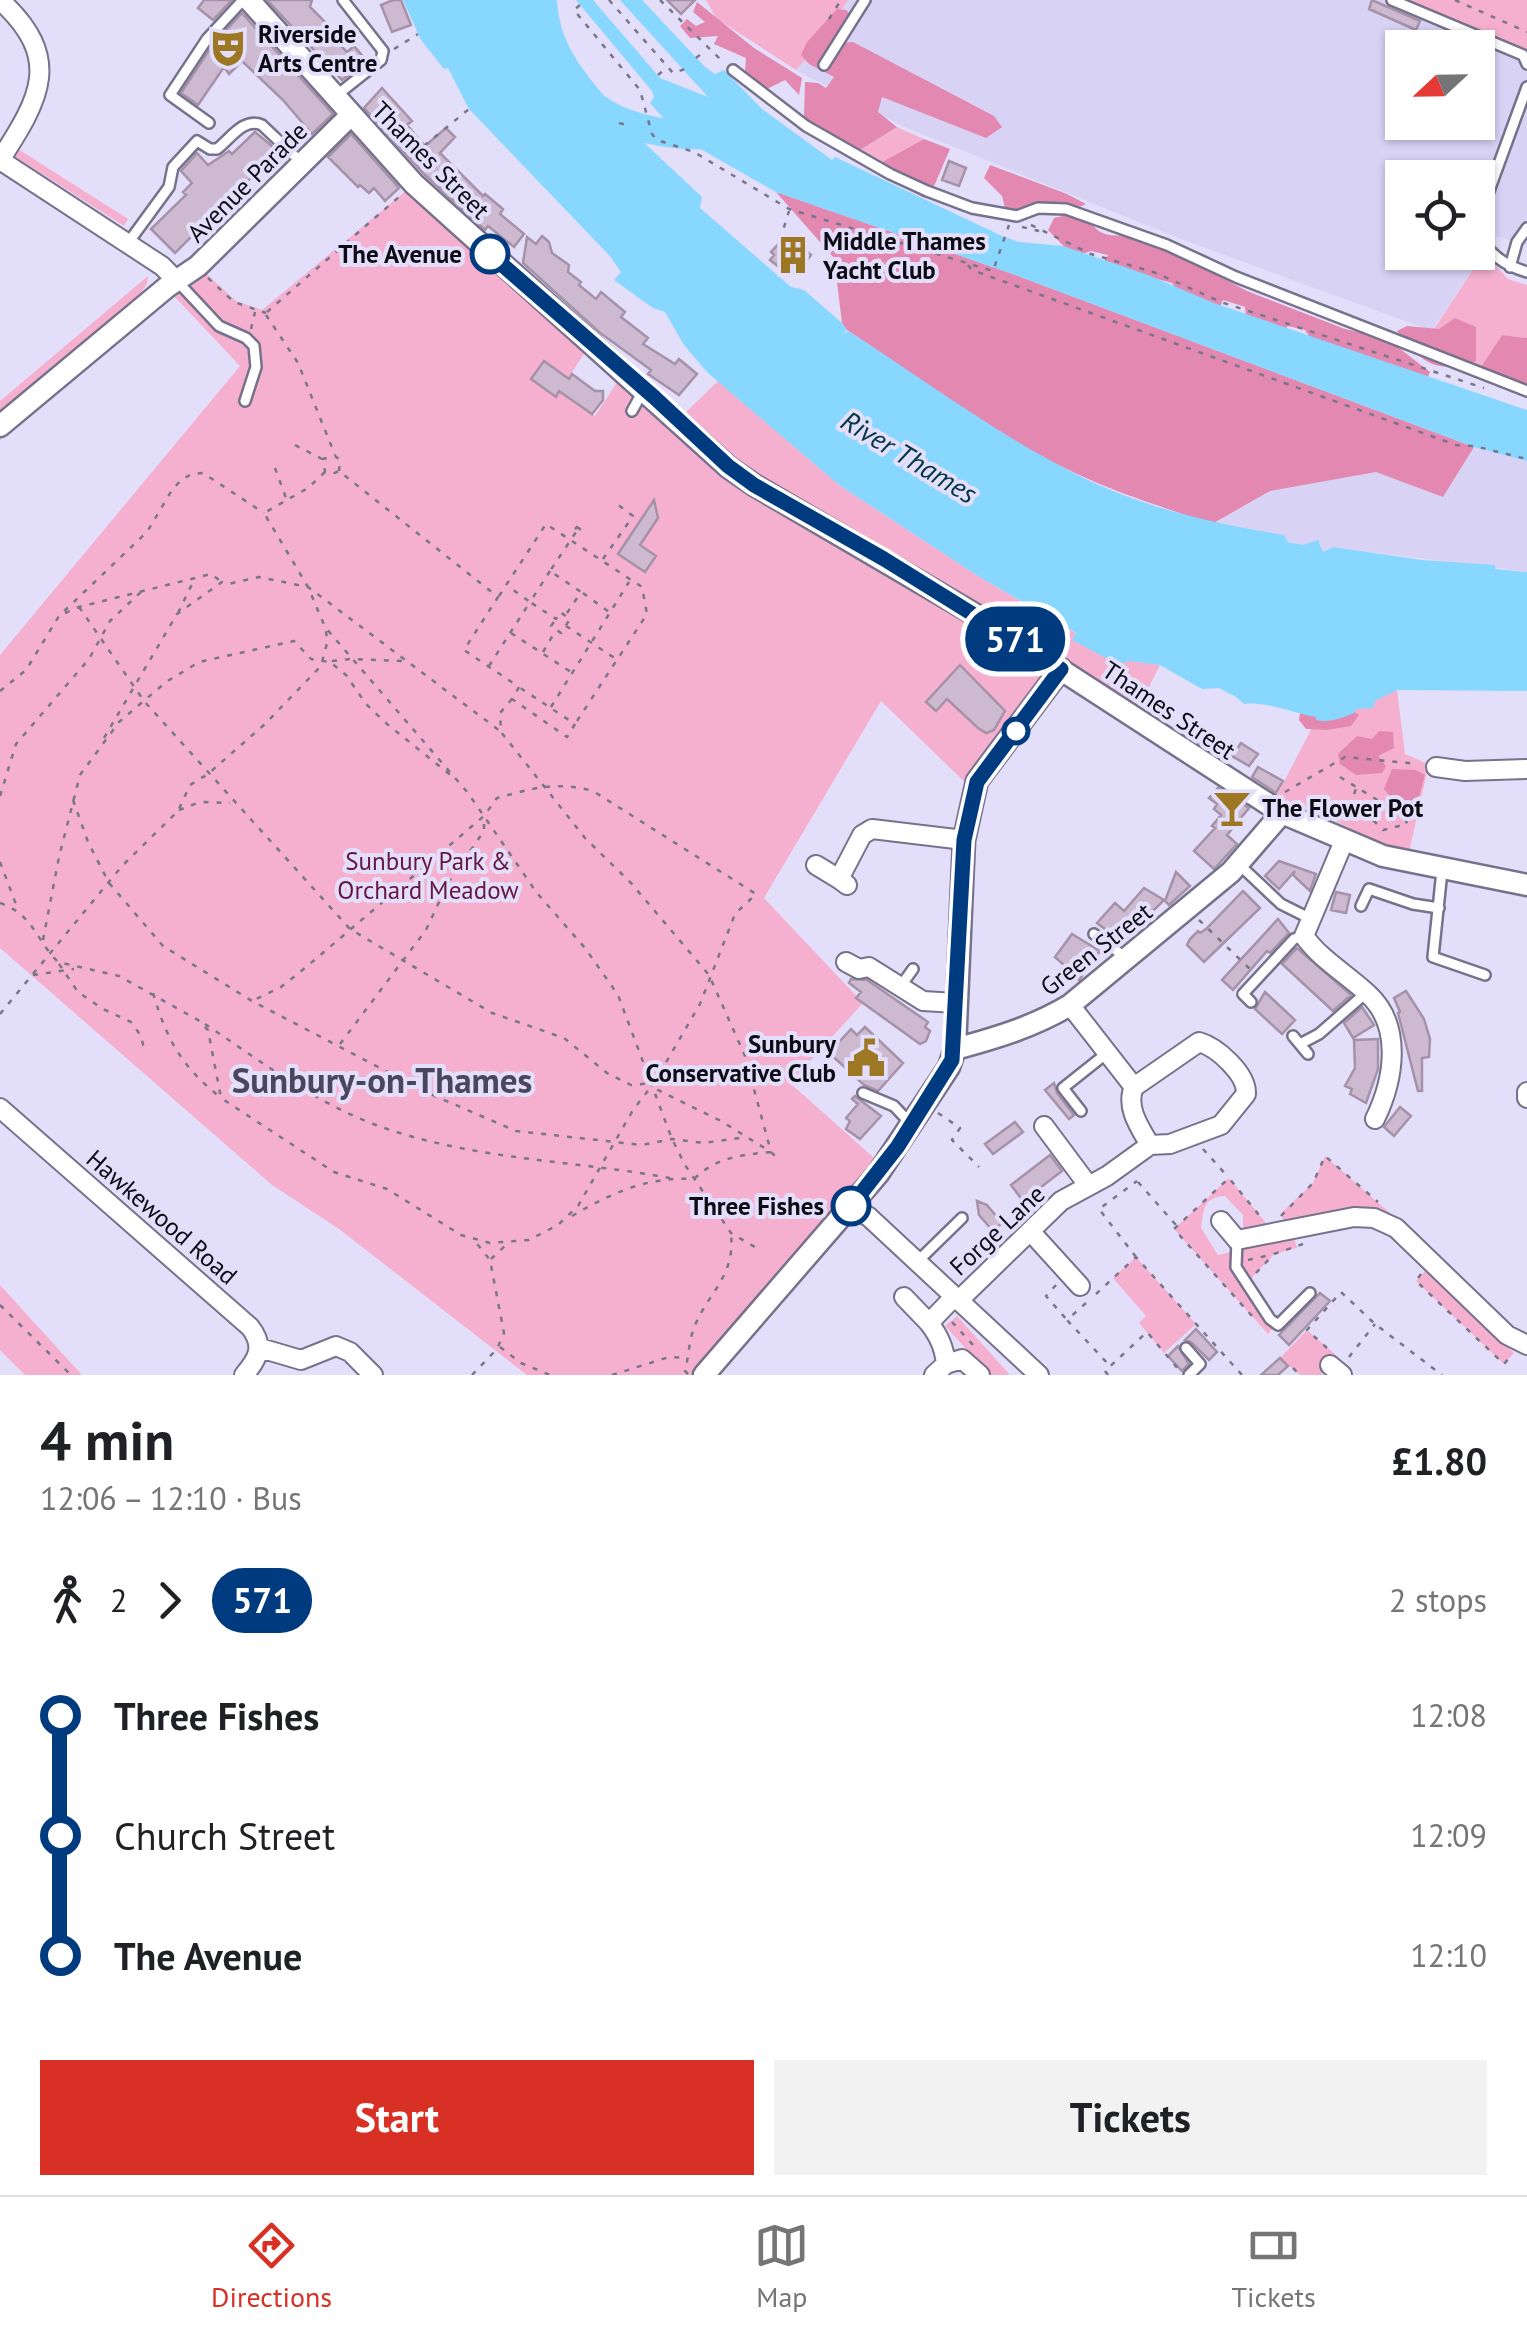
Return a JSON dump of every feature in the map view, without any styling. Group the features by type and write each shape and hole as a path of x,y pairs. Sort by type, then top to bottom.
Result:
{"street":[{"path":"0,0 32,34 39,67 34,99 0,160 162,266 177,281 0,426"},
{"name":"Thames Street","path":"246,0 414,184 728,466 754,485 884,559 1280,807 1343,832 1383,856 1527,885"},
{"name":"Avenue Parade","path":"177,281 196,268 351,116"},
{"path":"704,1375 851,1206 912,1125 949,1067 955,1049 964,840 977,782 1061,669"},
{"path":"1436,767 1465,771 1527,769"},
{"name":"Green Street","path":"955,1049 1009,1035 1070,1005 1240,864 1280,807"},
{"path":"816,864 843,882 862,835 872,829 964,840"},
{"path":"1343,832 1307,927 1314,950 1367,992 1389,1026 1392,1049 1385,1098 1375,1118"},
{"path":"846,962 858,969 869,966 923,1001 956,1003"},
{"path":"1070,1005 1134,1088 1130,1094 1134,1115 1150,1145"},
{"name":"Forge Lane","path":"851,1206 869,1217 956,1299 1061,1202 1150,1145 1192,1137 1221,1125 1244,1099 1247,1088 1244,1079 1204,1042 1190,1046 1134,1088"},
{"name":"Hawkewood Road","path":"0,1108 250,1328 260,1348"},
{"path":"1044,1126 1088,1185"},
{"path":"1221,1221 1237,1240 1354,1216 1374,1218 1396,1228 1522,1350"},
{"path":"1030,1231 1080,1286"},
{"path":"904,1296 930,1323 942,1343 940,1369 962,1359 980,1375"},
{"path":"930,1323 956,1299 1038,1375"},
{"path":"244,1375 258,1359 260,1348 301,1360 336,1346 350,1352 374,1375"}],"lane":[{"path":"208,123 170,95 207,39 246,0"},
{"path":"335,97 370,70 383,50 343,0"},
{"path":"824,65 865,0"},
{"path":"1392,0 1523,55 1527,64"},
{"path":"733,70 806,126 890,174 972,208 1013,220 1038,208 1066,209 1527,391"},
{"path":"1495,174 1527,86"},
{"path":"128,243 169,188 173,167 197,141 217,149 246,124 254,122 302,163"},
{"path":"1510,267 1517,242 1527,228"},
{"path":"1495,256 1527,272"},
{"path":"177,281 219,326 254,346 257,357 245,401"},
{"path":"632,411 644,388"},
{"path":"1442,869 1432,956 1485,975"},
{"path":"1246,871 1307,927 1242,994 1251,1002"},
{"path":"1361,906 1369,889 1439,908"},
{"path":"1094,934 1125,957"},
{"path":"900,987 912,969"},
{"path":"1308,1054 1296,1040 1318,1034 1367,992"},
{"path":"1080,1111 1063,1088 1108,1053"},
{"path":"863,1093 894,1106 912,1125"},
{"path":"915,1264 962,1218"},
{"path":"1237,1240 1236,1267 1245,1285 1278,1324 1310,1293"},
{"path":"1186,1348 1200,1364 1189,1375"}],"path":[{"path":"609,0 672,72 685,69"},
{"path":"660,0 733,70"},
{"path":"829,19 842,0"},
{"path":"1455,0 1527,32"},
{"path":"580,6 574,10 640,90 657,140 694,152 789,210 994,272 1013,220 1224,303 1489,390"},
{"path":"382,56 418,34"},
{"path":"696,58 707,48"},
{"path":"658,75 667,67"},
{"path":"640,90 646,85"},
{"path":"398,168 468,109"},
{"path":"618,123 631,126"},
{"path":"266,313 414,184"},
{"path":"780,240 789,210"},
{"path":"1027,229 1040,232"},
{"path":"968,265 972,270 1437,438 1527,460"},
{"path":"196,268 234,302 266,313"},
{"path":"248,340 256,309"},
{"path":"266,313 268,323 298,364 340,460 339,471"},
{"path":"295,445 323,459 335,456"},
{"path":"264,514 308,488 324,472 323,459"},
{"path":"275,468 286,499"},
{"path":"324,472 339,471"},
{"path":"339,471 498,597"},
{"path":"0,691 26,670 59,616 147,532 172,490 192,474 212,478 264,514 326,627 458,781 537,893 585,948 618,995 672,1139 694,1179 731,1233 760,1250"},
{"path":"602,561 633,516 617,504"},
{"path":"512,699 567,737 647,614 642,587 546,524 464,650 575,724"},
{"path":"488,667 576,532"},
{"path":"550,571 610,612"},
{"path":"59,616 79,607 211,574 222,582"},
{"path":"177,614 222,582 259,577 308,588 501,732 584,838 641,895 710,975 745,1056 772,1152"},
{"path":"43,942 58,857 80,775 196,578"},
{"path":"550,708 631,580"},
{"path":"506,585 556,619"},
{"path":"0,796 16,744 88,658 110,620 142,591"},
{"path":"566,616 580,592"},
{"path":"79,607 144,702 350,929 492,1013 564,1038 607,1074 631,1084 654,1086 721,1121 780,1161"},
{"path":"560,612 570,619 561,633 551,626 556,619 560,612"},
{"path":"566,626 617,660"},
{"path":"0,1014 109,883 178,811 190,785 265,724 323,661 328,642 326,627"},
{"path":"542,653 556,630"},
{"path":"511,632 572,673"},
{"path":"98,748 119,722 166,682 199,662 294,641 311,659 406,661"},
{"path":"330,662 346,675 386,724 458,781"},
{"path":"501,732 500,713 520,688"},
{"path":"1280,807 1283,793 1345,758 1436,767"},
{"path":"1340,777 1405,817 1407,824 1382,830 1371,818"},
{"path":"252,1001 281,987 484,816 497,798 544,785 568,784 593,791 756,894 734,914 700,1004 654,1086 633,1110 578,1206 558,1224"},
{"path":"1343,832 1357,788"},
{"path":"74,800 88,842 109,883 163,946 252,1001 428,1093 516,1131 642,1144 672,1139 704,1143 746,1137"},
{"path":"178,811 200,802 233,804"},
{"path":"1318,812 1324,814 1329,805 1346,814"},
{"path":"338,1046 426,930 448,883 484,832 484,816"},
{"path":"0,862 18,909 78,992 131,1022 141,1036 145,1053"},
{"path":"0,903 18,909"},
{"path":"1187,909 1259,977"},
{"path":"58,962 119,976 152,992 305,1090 373,1124 470,1150 694,1179 709,1165 729,1156 772,1152"},
{"path":"33,975 86,969"},
{"path":"152,992 173,1049 194,1077 221,1098 334,1172 386,1189 436,1222 474,1238 490,1242 529,1240 602,1199 637,1185 670,1178"},
{"path":"198,1020 208,1030 221,1098"},
{"path":"937,1113 960,1128 952,1140 979,1166"},
{"path":"1192,1137 1229,1178"},
{"path":"1287,1224 1280,1214 1313,1183 1325,1156 1385,1208"},
{"path":"1125,1163 1176,1226"},
{"path":"1137,1181 1099,1210 1242,1375"},
{"path":"689,1375 685,1371 695,1324 725,1278 731,1233"},
{"path":"472,1375 504,1334 490,1260 474,1238"},
{"path":"1245,1285 1274,1254 1309,1240"},
{"path":"490,1260 509,1242"},
{"path":"1068,1320 1136,1257"},
{"path":"1426,1270 1416,1281 1504,1364 1522,1350"},
{"path":"1060,1280 1046,1296 1110,1366"},
{"path":"1376,1324 1338,1364 1307,1330 1342,1292 1442,1375"},
{"path":"0,1305 71,1375"},
{"path":"1108,1375 1105,1371 1147,1332 1180,1371 1177,1375"},
{"path":"498,1346 521,1363 550,1375"},
{"path":"612,1375 669,1357 688,1359"},
{"path":"1293,1368 1300,1375"}],"shaded area":[{"path":"848,0 1409,0 1478,30 1385,30 1385,140 1495,140 1495,37 1527,51 1527,245 1495,236 1495,160 1385,160 1385,270 1472,270 1433,329 1424,328 1178,238 902,126 796,70 820,44"},
{"path":"697,2 754,48 802,78 799,95 785,80 765,90 745,72 746,58 714,44 718,36 690,38 680,26 687,19 696,26 705,22 693,12"},
{"path":"837,9 846,10 855,19 842,43 853,42 994,116 1002,127 986,138 882,97 878,112 897,127 860,150 804,118 805,82 826,88 834,77 809,64 801,55 807,42"},
{"path":"924,139 950,149 935,184 924,198 893,181 882,162"},
{"path":"990,165 1086,204 1064,214 1053,203 1018,212 1005,208 1002,196 984,178"},
{"path":"776,192 1007,272 1474,447 1443,497 1376,472 1270,491 1212,524 1126,494 1016,442 847,330 842,323 834,258"},
{"path":"1072,214 1089,220 1104,234 1137,238 1165,250 1179,245 1189,251 1196,264 1247,291 1345,329 1386,338 1430,372 1425,384 1318,350 1305,330 1288,326 1279,337 1247,327 1245,307 1223,300 1217,313 1184,301 1172,283 1102,264 1108,255 1091,251 1074,257 1048,230 1054,218"},
{"path":"1455,318 1476,327 1476,361 1449,367 1430,363 1397,331 1407,326 1439,329"},
{"path":"1502,335 1527,338 1527,388 1479,370"},
{"path":"1474,447 1527,461 1527,572 1333,547 1323,552 1213,524 1270,491 1376,472 1443,496"},
{"path":"1302,700 1349,708 1359,715 1351,726 1306,729 1299,720"},
{"path":"1379,731 1393,732 1394,748 1378,756 1386,766 1382,773 1356,775 1340,764 1338,754 1357,736 1372,739"},
{"path":"1392,769 1416,770 1425,775 1415,812 1398,806 1384,789"}],"green space":[{"path":"706,0 848,0 820,44 796,70 716,18"},
{"path":"1409,0 1527,0 1527,51 1495,37 1495,30 1478,30"},
{"path":"897,127 924,139 882,162 860,150"},
{"path":"18,149 128,219 124,226 14,156"},
{"name":"Sunbury Park & Orchard Meadow","path":"414,184 591,343 565,383 559,372 544,361 532,379 556,396 559,391 595,416 618,381 728,467 1061,669 975,792 881,701 764,898 863,1003 790,1083 883,1166 704,1375 527,1375 339,1229 272,1185 0,948 0,655 240,366 174,296 0,440 0,432 198,266 236,301 262,310"},
{"path":"1495,265 1508,279 1527,285 1527,338 1502,335 1479,370 1433,351 1424,328 1434,329 1473,270 1495,270"},
{"path":"148,276 138,297 0,412 0,401"},
{"path":"718,381 839,485 978,576 1077,634 1073,639 1117,663 1160,665 1138,709 738,465 686,412"},
{"path":"1397,690 1405,754 1426,763 1427,772 1409,852 1375,841 1318,812 1312,814 1275,799 1316,720 1356,709"},
{"path":"1325,1156 1400,1222 1358,1210 1287,1225 1280,1214 1313,1183"},
{"path":"1229,1178 1270,1228 1246,1231 1243,1215 1225,1196 1212,1199 1206,1206 1201,1228 1218,1255 1294,1238 1297,1248 1274,1254 1245,1285 1244,1291 1272,1329 1268,1334 1174,1229"},
{"path":"1136,1257 1196,1324 1164,1353 1139,1323 1146,1316 1113,1278"},
{"path":"1426,1270 1514,1353 1504,1364 1416,1281"},
{"path":"0,1285 82,1375 25,1375 0,1350"},
{"path":"957,1316 1010,1375 990,1375 945,1326"},
{"path":"1307,1330 1337,1356 1321,1375 1300,1375 1280,1358"}],"water":[{"path":"403,0 557,0 564,34 579,63 622,117 632,121 629,134 638,137 702,197 700,208 791,287 804,290 842,323 847,330 841,335 848,331 985,422 1070,471 1174,512 1284,535 1288,542 1303,545 1318,540 1323,552 1333,547 1527,572 1527,691 1397,690 1375,701 1373,708 1356,709 1340,718 1321,721 1270,706 1244,704 1219,688 1202,689 1160,665 1130,661 1117,664 1072,640 1076,633 978,576 839,485 708,373 684,345 665,312 614,280 621,272 609,255 469,109 448,68 444,69 421,40"},
{"path":"576,0 593,0 660,78 708,97 620,0 642,0 705,67 715,74 724,70 762,109 832,160 835,157 1002,236 1019,242 1063,246 1214,303 1527,410 1527,461 1474,447 1007,272 776,192 697,147 669,140 673,129 650,103 652,91"}],"building":[{"path":"204,0 232,0 213,20 198,8"},
{"path":"267,0 312,0 310,7 335,32 331,36 347,52 354,46 367,61 342,80"},
{"path":"401,0 411,25 392,32 381,5"},
{"path":"667,0 695,0 681,14"},
{"path":"1372,0 1420,21 1416,30 1369,9"},
{"path":"242,13 333,114 312,134 242,61 229,74 224,67 198,105 181,93 213,44"},
{"path":"382,88 412,121 407,125 425,146 446,128 455,137 440,153 483,196 503,209 500,214 524,234 514,247 488,226 485,230 424,174 364,108"},
{"path":"255,132 278,151 175,253 151,229 186,195 183,192 192,183 181,171 197,153 208,165 229,151 232,154"},
{"path":"351,134 399,188 385,201 374,188 369,193 358,187 328,157"},
{"path":"949,161 966,168 959,186 942,180"},
{"path":"542,236 552,253 569,265 568,272 581,282 579,285 596,299 601,292 625,312 621,317 648,338 643,344 675,364 679,359 697,374 679,395 648,374 651,370 599,332 523,263 527,237 536,244"},
{"name":"Middle Thames Yacht Club","path":"785,237 811,255 798,273 787,265 784,271 770,260 774,255 771,252"},
{"path":"544,361 569,379 572,374 595,391 603,391 603,400 592,414 559,391 556,397 531,379"},
{"path":"654,500 658,518 640,545 656,556 645,572 618,554"},
{"path":"960,665 1005,711 994,730 986,733 978,728 947,699 936,711 926,702"},
{"path":"1197,724 1236,749 1228,761 1189,736"},
{"path":"1241,743 1258,754 1249,766 1232,756"},
{"path":"1258,767 1283,781 1276,793 1252,777"},
{"path":"1218,788 1249,808 1227,835 1237,844 1214,869 1194,851 1221,815 1214,809 1217,804 1209,798"},
{"path":"1279,861 1316,874 1310,891 1293,875 1295,871 1279,889 1265,876"},
{"path":"1176,872 1190,886 1169,905 1165,901"},
{"path":"1144,888 1164,900 1122,942 1097,923 1115,903 1124,911"},
{"path":"1243,891 1260,908 1204,962 1187,945 1190,939 1206,929"},
{"path":"1336,892 1350,895 1346,913 1331,910"},
{"path":"1278,919 1289,933 1270,953 1267,951 1233,990 1222,980"},
{"path":"1072,934 1100,951 1079,980 1062,968 1064,965 1055,957"},
{"path":"1297,948 1351,995 1333,1011 1282,964"},
{"path":"851,979 867,980 928,1022 926,1041 920,1044 856,998 861,992 849,983"},
{"path":"1406,991 1424,1019 1430,1039 1429,1057 1422,1058 1422,1091 1418,1091 1394,998"},
{"path":"1265,992 1295,1020 1282,1034 1255,1009"},
{"path":"1362,1007 1374,1025 1353,1038 1344,1023"},
{"name":"Sunbury Conservative Club","path":"865,1027 903,1063 878,1091 864,1085 829,1053 851,1029 857,1035"},
{"path":"1378,1039 1378,1069 1366,1103 1350,1094 1352,1089 1345,1086 1355,1068 1354,1040"},
{"path":"1054,1083 1074,1115 1069,1119 1045,1090"},
{"path":"855,1096 881,1116 860,1139 846,1129 850,1121 846,1118 858,1104 852,1099"},
{"path":"1400,1107 1411,1116 1394,1136 1384,1127"},
{"path":"1015,1122 1023,1132 993,1154 985,1144"},
{"path":"1050,1155 1062,1171 1023,1201 1011,1185"},
{"path":"977,1201 987,1205 1002,1223 993,1231 979,1215"},
{"path":"1320,1293 1330,1301 1289,1345 1279,1335"},
{"path":"1196,1329 1217,1352 1209,1360 1185,1340"},
{"path":"1178,1346 1189,1364 1182,1371 1168,1356"},
{"path":"1280,1358 1288,1366 1278,1375 1261,1375"}],"waterway":[{"name":"River Thames","path":"599,109 650,130 706,135"}],"bus line":[{"name":"571","path":"490,254 754,485 884,559 1061,669 977,782 964,840 952,1060 898,1146 851,1206"}],"place":[{"name":"Riverside Arts Centre","path":"228,48"},
{"name":"The Avenue","path":"490,254"},
{"name":"Middle Thames Yacht Club","path":"793,255"},
{"name":"The Flower Pot","path":"1232,808"},
{"name":"Sunbury Conservative Club","path":"866,1058"},
{"name":"Three Fishes","path":"851,1206"}],"district":[{"name":"Sunbury-on-Thames","path":"382,1081"}]}
